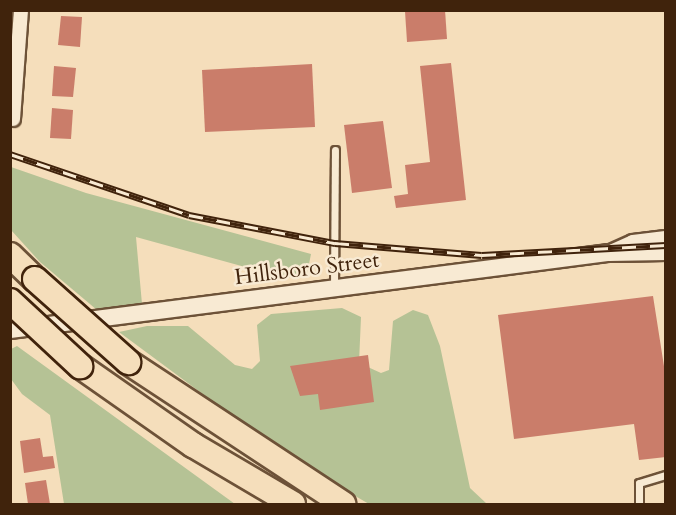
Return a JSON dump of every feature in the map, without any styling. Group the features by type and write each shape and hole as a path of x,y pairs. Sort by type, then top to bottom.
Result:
{"highway":[{"path":"10,255 128,362 343,504"},
{"path":"10,301 80,366 193,445 293,504"}],"street":[{"path":"13,119 21,10"},
{"name":"Hillsboro Street","path":"609,253 633,243 666,239"},
{"name":"Hillsboro Street","path":"10,330 609,253 666,252"}],"lane":[{"path":"333,288 335,150"},
{"path":"639,504 639,483 666,476"}],"green space":[{"path":"11,167 86,193 311,254 307,274 287,278 136,237 142,304 97,310 40,262 11,230"},
{"path":"342,308 361,317 359,363 381,373 389,370 393,321 413,310 428,315 440,346 470,488 487,504 369,504 285,455 119,332 147,326 188,326 235,365 252,369 260,361 257,325 271,314"},
{"path":"17,346 235,504 64,504 50,415 22,394 11,379 11,349"}],"building":[{"path":"445,10 447,39 407,42 405,11"},
{"path":"61,16 82,17 80,47 58,45"},
{"path":"451,63 466,200 396,208 394,196 408,194 405,165 430,162 420,66"},
{"path":"312,64 315,127 205,132 202,70"},
{"path":"54,66 76,68 73,97 52,96"},
{"path":"52,108 73,110 71,139 50,138"},
{"path":"383,121 392,188 352,193 344,125"},
{"path":"653,296 666,379 666,457 639,460 634,424 514,439 498,315"},
{"path":"368,355 374,402 320,410 318,394 300,396 290,366"},
{"path":"40,438 43,457 53,456 55,468 24,473 20,441"},
{"path":"46,480 50,504 28,504 25,483"}],"railway":[{"path":"10,154 189,215 335,243 482,255 666,245"}]}
